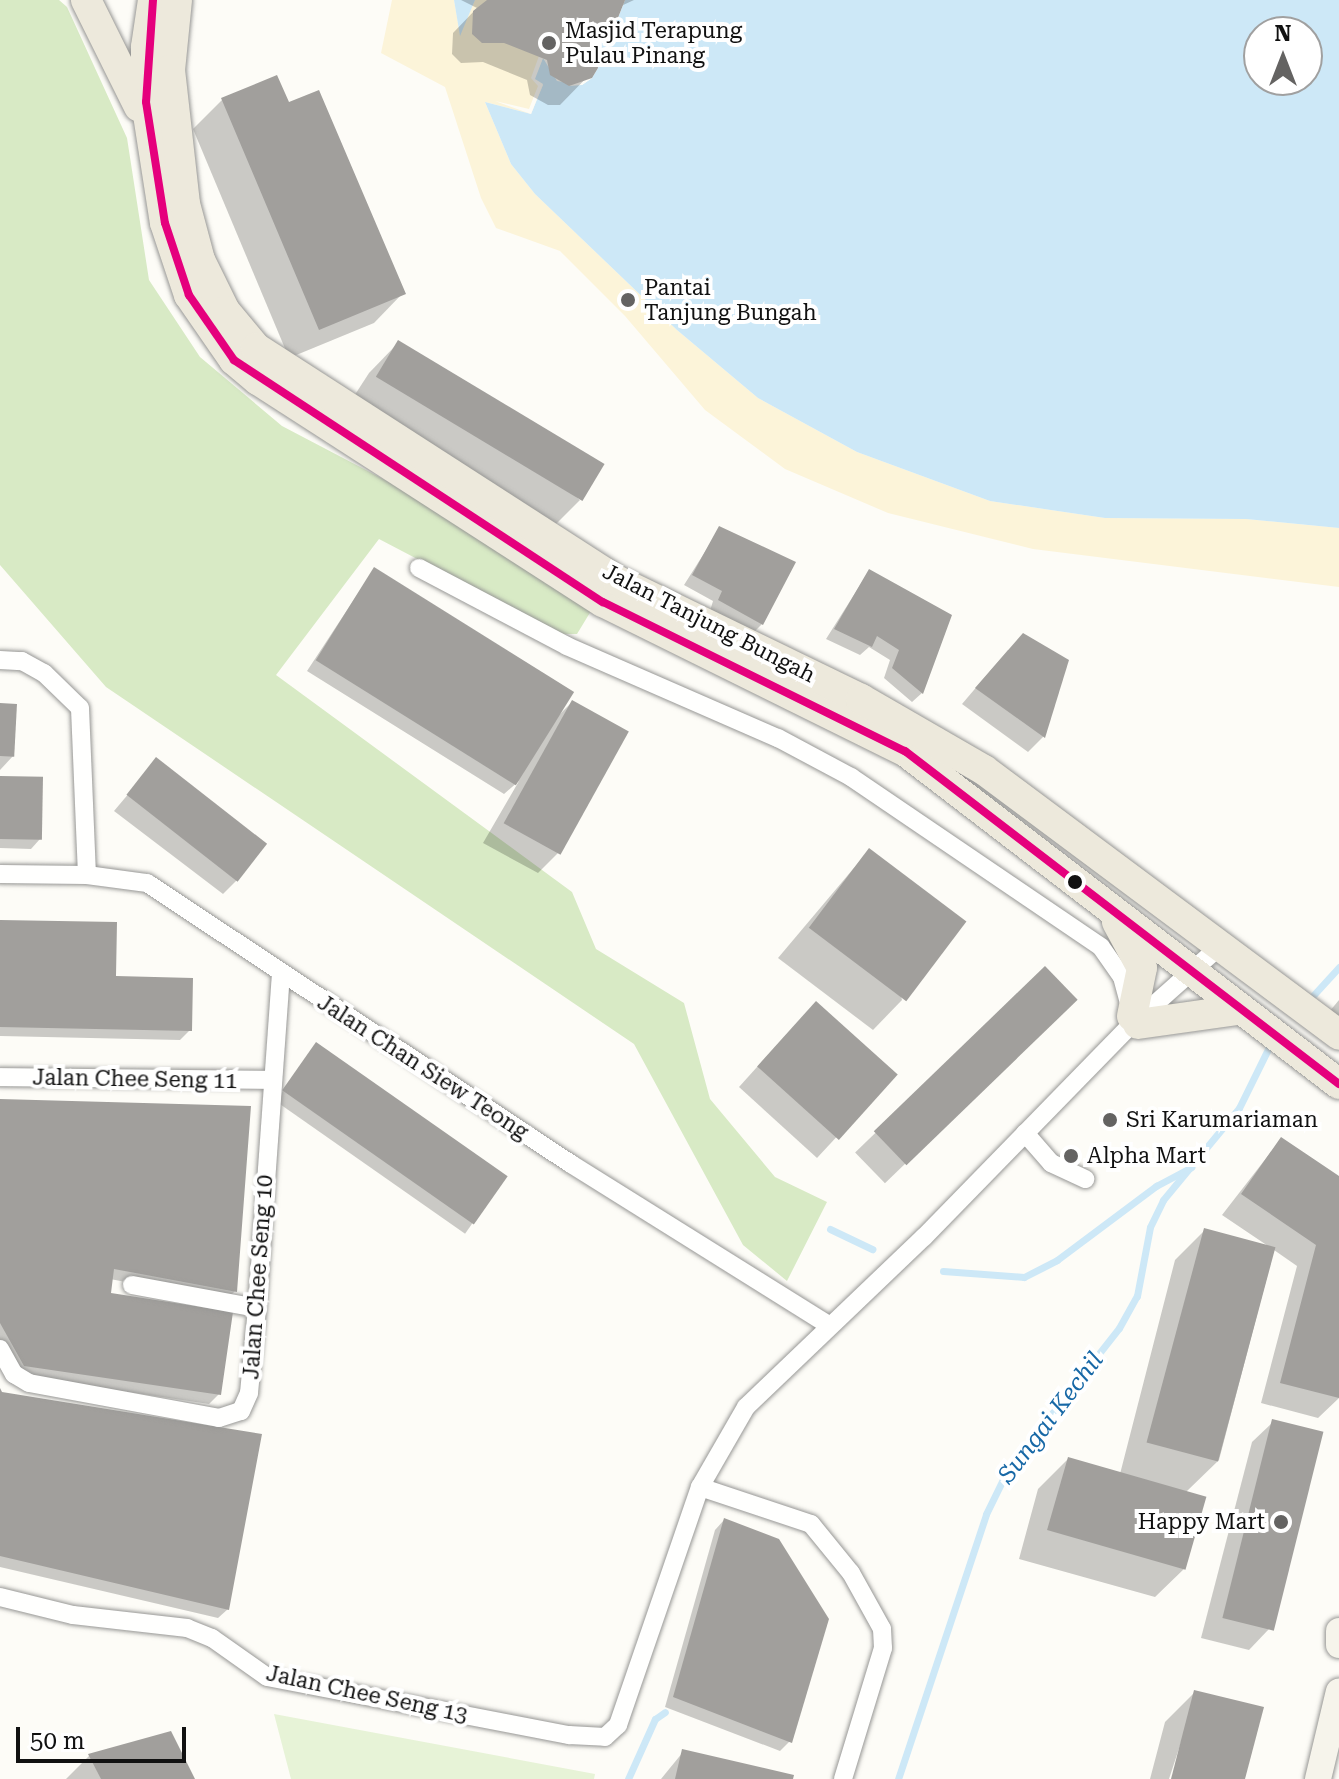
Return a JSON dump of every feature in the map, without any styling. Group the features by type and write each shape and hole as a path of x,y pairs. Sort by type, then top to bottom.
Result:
{"main road":[{"path":"86,0 123,66 152,147"},
{"name":"Jalan Tanjung Bungah","path":"153,0 146,47 152,147 165,223 183,281 217,340 258,380 603,602 905,751 1100,899 1240,1013 1339,1084"},
{"name":"Jalan Tanjung Bungah","path":"177,0 170,70 185,204 200,260 218,299 256,348 618,581 861,699 984,770 1333,1030"},
{"path":"1100,899 1142,968 1132,1023 1240,1013"},
{"path":"1339,1631 1339,1645"},
{"path":"1318,1779 1334,1734 1339,1691"}],"street":[{"path":"419,568 567,646 778,738 851,777 1101,947 1122,977 1132,1023"},
{"path":"0,660 22,661 65,688 80,708 87,875"},
{"name":"Jalan Chan Siew Teong","path":"0,874 87,875 147,883 281,976 827,1324"},
{"path":"843,1779 883,1648 882,1629 851,1573 811,1524 700,1487 746,1407 827,1324 924,1237 1215,942"},
{"name":"Jalan Chee Seng 10","path":"0,1349 14,1374 29,1383 219,1418 241,1411 249,1393 257,1308 271,1080 281,976"},
{"name":"Jalan Chee Seng 11","path":"0,1077 271,1080"},
{"path":"1025,1133 1051,1163 1086,1179"},
{"path":"132,1285 257,1308"},
{"name":"Jalan Chee Seng 13","path":"0,1597 73,1615 187,1628 212,1638 267,1677 578,1736 605,1737 618,1725 700,1487"}],"green space":[{"path":"0,0 59,0 67,7 127,138 149,280 200,357 282,426 469,524 591,611 577,634 561,634 379,539 276,675 572,892 596,949 684,1003 710,1099 775,1177 827,1202 787,1281 743,1245 634,1044 106,687 0,565"},
{"path":"274,1714 595,1774 594,1779 291,1779"}],"sand":[{"name":"Pantai Tanjung Bungah","path":"392,0 454,0 460,34 475,0 625,0 543,84 531,114 485,102 511,164 535,194 677,330 758,398 857,452 990,501 1105,518 1246,519 1339,528 1339,587 1033,549 888,513 785,469 705,410 625,316 560,251 496,228 481,198 445,87 381,53"}],"water":[{"path":"454,0 475,0 460,36"},
{"path":"625,0 1339,0 1339,528 1246,519 1105,518 990,501 857,452 758,398 677,330 535,194 511,164 485,102 531,114 543,85 534,79 543,58 569,86 582,85 592,78 595,28 612,33"}],"pier":[{"path":"621,0 625,0 612,33 595,29 598,68 592,78 582,85 557,81 543,58 535,79 543,84 531,114 495,101 529,109 538,86 531,78 539,56 591,27"}],"building":[{"name":"Masjid Terapung Pulau Pinang","path":"487,0 625,0 612,33 595,28 598,68 592,78 569,86 550,75 547,60 504,43 482,43 472,34 473,11"},
{"path":"277,75 289,102 319,90 406,294 319,330 221,98"},
{"path":"398,340 605,464 582,501 376,377"},
{"path":"719,526 796,562 763,625 718,600 722,591 692,575"},
{"path":"374,567 574,692 516,785 316,660"},
{"path":"869,569 952,615 923,694 892,668 899,650 877,636 872,647 834,629"},
{"path":"1023,633 1069,660 1045,738 975,688"},
{"path":"572,700 629,732 560,855 504,823"},
{"path":"0,703 17,704 14,757 0,756"},
{"path":"156,757 267,844 238,882 126,795"},
{"path":"0,776 43,777 42,840 0,839"},
{"path":"869,848 966,921 906,1001 809,928"},
{"path":"0,920 117,922 116,976 193,978 192,1031 0,1027"},
{"path":"1045,966 1078,1000 906,1165 874,1131"},
{"path":"816,1001 898,1075 839,1140 757,1066"},
{"path":"316,1042 508,1176 474,1225 282,1090"},
{"path":"0,1099 251,1106 237,1292 114,1269 111,1293 233,1312 221,1395 24,1366 0,1323"},
{"path":"1281,1137 1339,1176 1339,1398 1280,1383 1316,1245 1241,1194"},
{"path":"1204,1228 1275,1247 1218,1462 1147,1442"},
{"path":"0,1388 2,1392 262,1434 229,1610 0,1556"},
{"path":"1272,1419 1323,1432 1274,1631 1222,1618"},
{"path":"1068,1457 1206,1497 1185,1570 1047,1530"},
{"path":"724,1518 779,1539 829,1619 792,1743 673,1697"},
{"path":"1194,1690 1264,1707 1245,1779 1171,1779"},
{"path":"171,1731 195,1779 101,1779 88,1754"},
{"path":"682,1749 794,1775 793,1779 675,1779"}],"waterway":[{"name":"Sungai Kechil","path":"1308,1001 1339,967"},
{"name":"Sungai Kechil","path":"898,1779 986,1514 1008,1469 1119,1328 1137,1296 1150,1227 1163,1200 1239,1108 1271,1043"},
{"name":"Sungai Kechil","path":"943,1271 1024,1277 1057,1260 1156,1186 1191,1167"},
{"name":"Sungai Kechil","path":"830,1229 872,1249"},
{"path":"628,1779 655,1719 665,1712"}],"transit line":[{"path":"153,0 146,102 165,223 189,295 234,360 603,602 905,751 1339,1084"}],"place":[{"name":"Masjid Terapung Pulau Pinang","path":"549,43"},
{"name":"Pantai Tanjung Bungah","path":"628,300"},
{"name":"Sri Karumariaman","path":"1110,1120"},
{"name":"Alpha Mart","path":"1071,1156"},
{"name":"Happy Mart","path":"1281,1522"}]}
